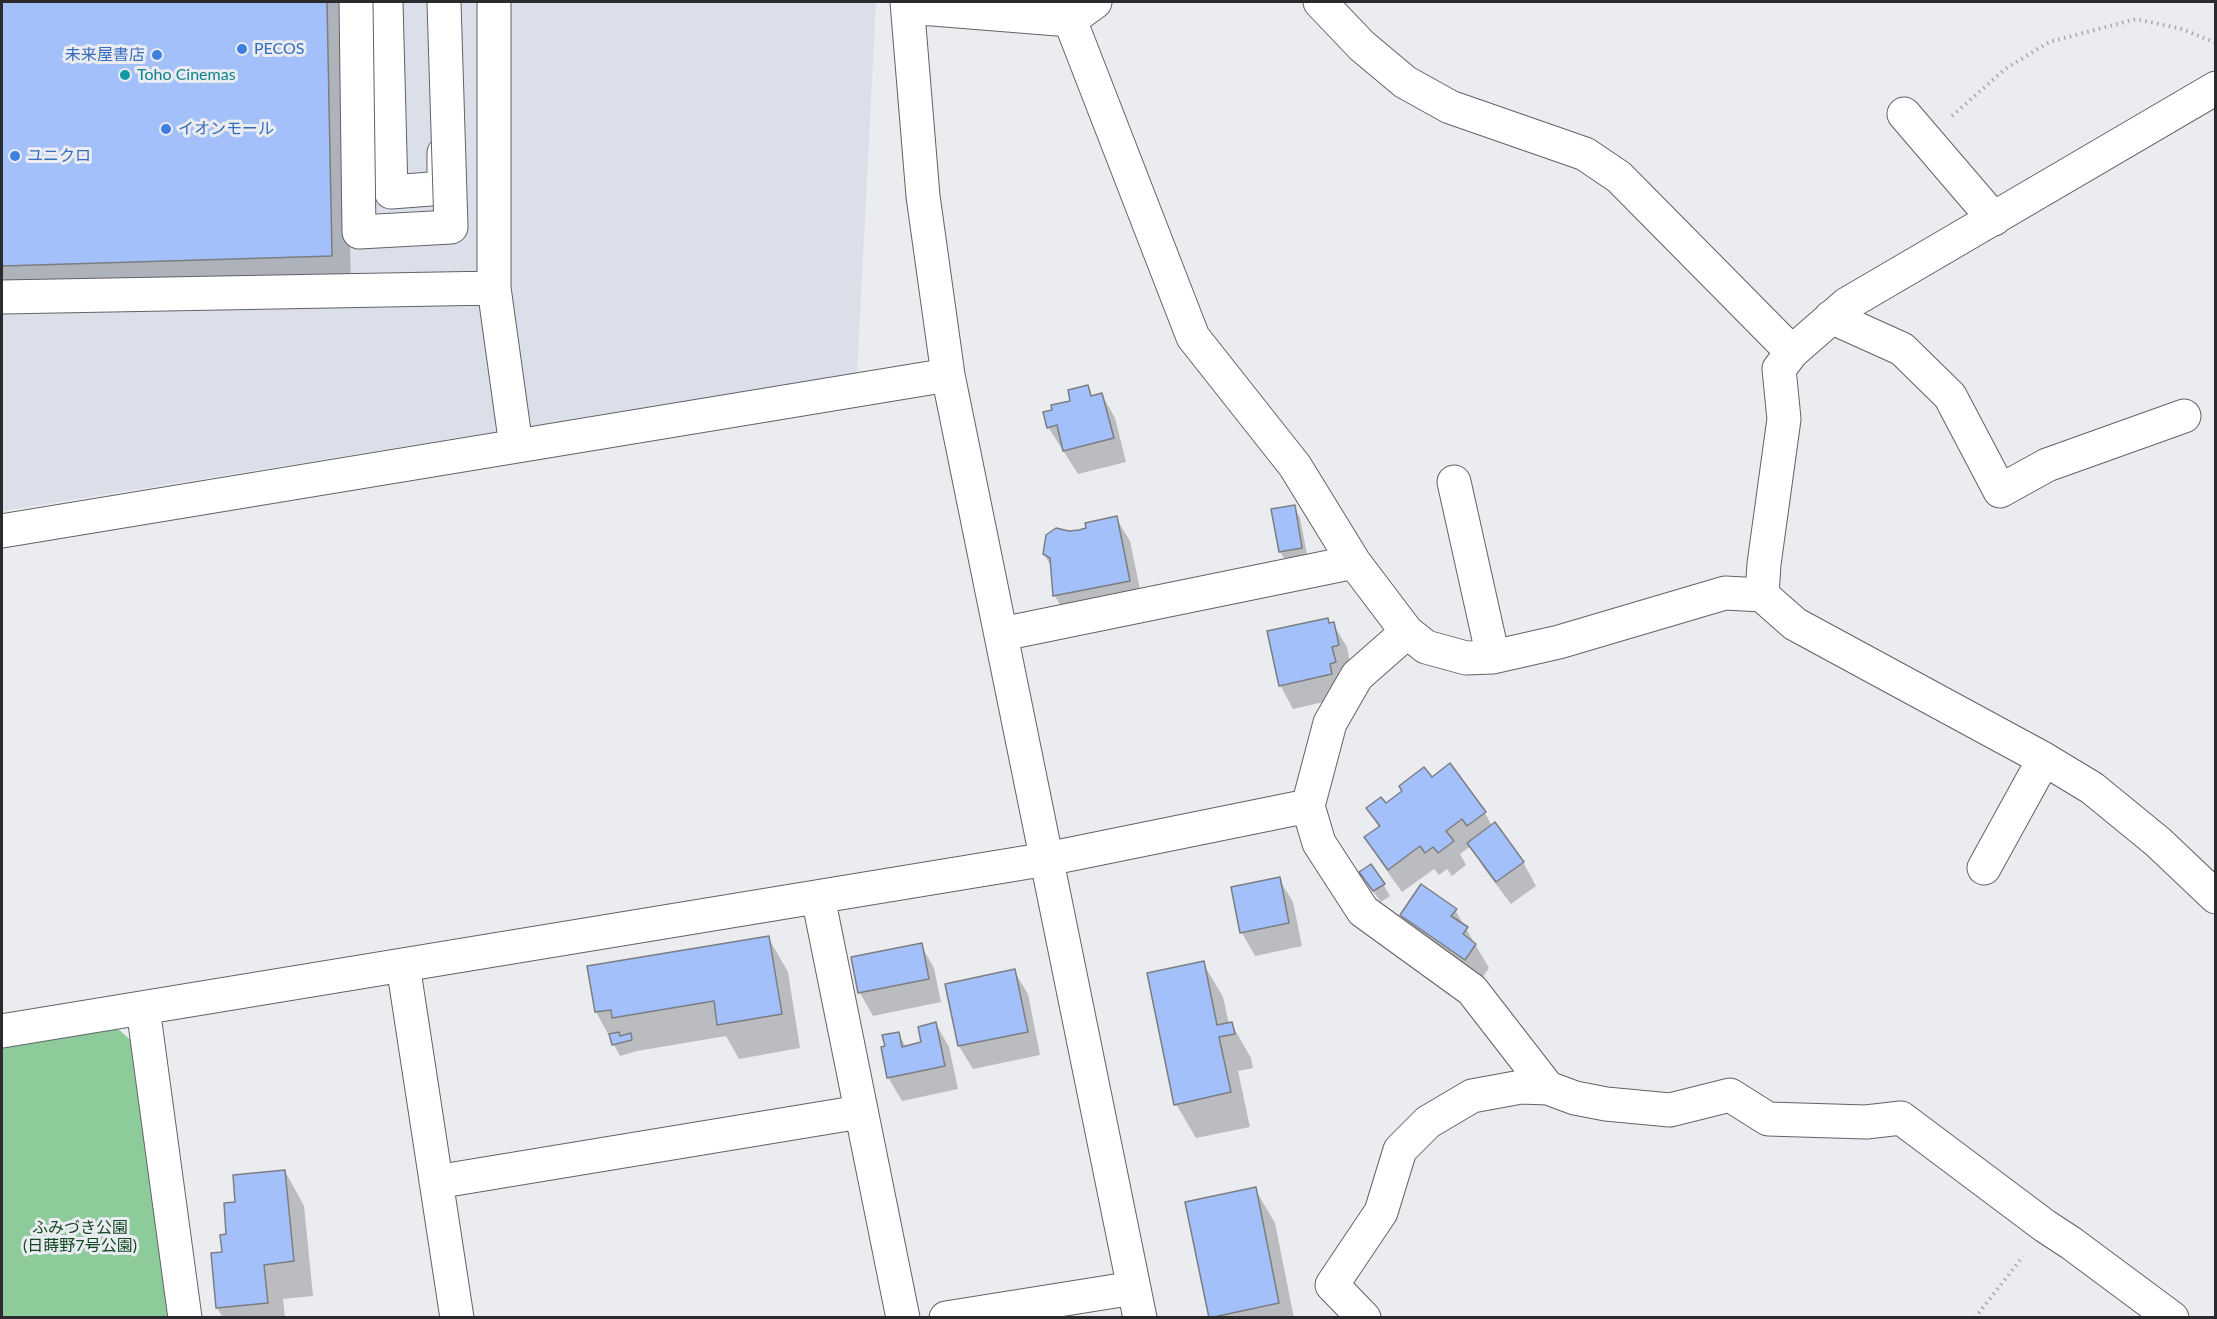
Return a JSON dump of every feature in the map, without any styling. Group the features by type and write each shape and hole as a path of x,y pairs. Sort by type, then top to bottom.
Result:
{"street":[{"path":"356,2 359,232 451,227 444,2"},
{"path":"386,2 392,192 444,188 444,2"},
{"path":"494,2 494,288 516,446"},
{"path":"1320,2 1362,46 1405,82 1450,107 1585,154 1619,177 1792,352"},
{"path":"946,1317 1137,1303 948,375 923,196 908,4 1082,11 1193,337 1295,466 1354,562 1407,632 1426,647 1466,658 1493,657 1560,642 1725,593 1762,595 1795,624 2044,759 2092,788 2158,842 2216,897"},
{"path":"1762,595 1764,564 1784,419 1779,369 1792,352 1847,304 2216,88"},
{"path":"1904,114 1994,219"},
{"path":"2,297 494,288"},
{"path":"1831,317 1902,349 1950,396 2000,491 2047,465 2184,416"},
{"path":"2,531 948,375"},
{"path":"1454,482 1493,657"},
{"path":"1002,634 1354,562"},
{"path":"1407,632 1357,676 1330,723 1308,806 1319,843 1363,911 1472,990 1548,1088"},
{"path":"1984,868 2044,759"},
{"path":"2,1031 1047,859 1308,806"},
{"path":"818,897 903,1317"},
{"path":"403,965 457,1317"},
{"path":"143,1008 185,1317"},
{"path":"1364,1317 1332,1285 1381,1212 1400,1150 1428,1122 1472,1096 1521,1087 1548,1088 1575,1098 1606,1104 1670,1110 1730,1095 1768,1119 1866,1122 1901,1118 2045,1226 2172,1317"},
{"path":"436,1182 860,1112"}],"path":[{"path":"1925,138 2005,69 2049,42 2136,19 2182,29 2216,43"},
{"path":"1975,1317 2045,1226"}],"shaded area":[{"path":"2,2 876,2 857,374 2,511"}],"green space":[{"name":"ふみづき公園 (日蒔野7号公園)","path":"118,1029 133,1042 169,1317 2,1318 2,1048"}],"building":[{"name":"イオンモール","path":"2,2 327,2 332,256 2,266"},
{"path":"1088,385 1091,396 1102,393 1114,438 1063,451 1057,425 1047,428 1043,412 1052,410 1051,405 1070,401 1068,390"},
{"path":"1295,505 1302,548 1279,552 1271,509"},
{"path":"1117,516 1130,581 1053,596 1050,558 1043,554 1046,535 1056,528 1069,531 1079,530 1086,528 1085,523"},
{"path":"1328,618 1329,623 1334,622 1339,645 1332,647 1336,662 1330,664 1332,674 1279,686 1267,631"},
{"path":"1450,763 1486,812 1467,826 1462,819 1446,831 1454,841 1438,853 1433,847 1425,853 1420,846 1388,870 1364,837 1380,826 1366,808 1381,797 1386,803 1402,791 1399,786 1424,767 1432,777"},
{"path":"1495,822 1524,862 1496,882 1467,843"},
{"path":"1371,864 1385,884 1373,891 1359,872"},
{"path":"1280,877 1289,923 1240,933 1231,887"},
{"path":"1421,884 1457,909 1451,916 1468,927 1463,934 1476,944 1465,960 1400,915"},
{"path":"769,936 782,1014 717,1025 714,1001 612,1018 611,1010 595,1012 587,966"},
{"path":"922,943 929,979 858,993 851,957"},
{"path":"1204,961 1217,1025 1232,1022 1235,1034 1219,1037 1231,1092 1174,1105 1147,973"},
{"path":"1015,969 1028,1032 958,1046 945,984"},
{"path":"936,1022 945,1066 887,1078 881,1047 885,1046 882,1035 899,1032 902,1047 921,1042 918,1027"},
{"path":"619,1032 620,1036 631,1033 632,1040 612,1045 609,1034"},
{"path":"285,1170 294,1261 264,1265 268,1303 216,1308 211,1253 222,1252 220,1235 226,1234 224,1203 235,1202 233,1175"},
{"path":"1256,1187 1279,1303 1209,1318 1185,1202"}],"place":[{"name":"PECOS","path":"242,49"},
{"name":"未来屋書店","path":"157,55"},
{"name":"Toho Cinemas","path":"125,75"},
{"name":"イオンモール","path":"166,129"},
{"name":"ユニクロ","path":"15,156"}]}
